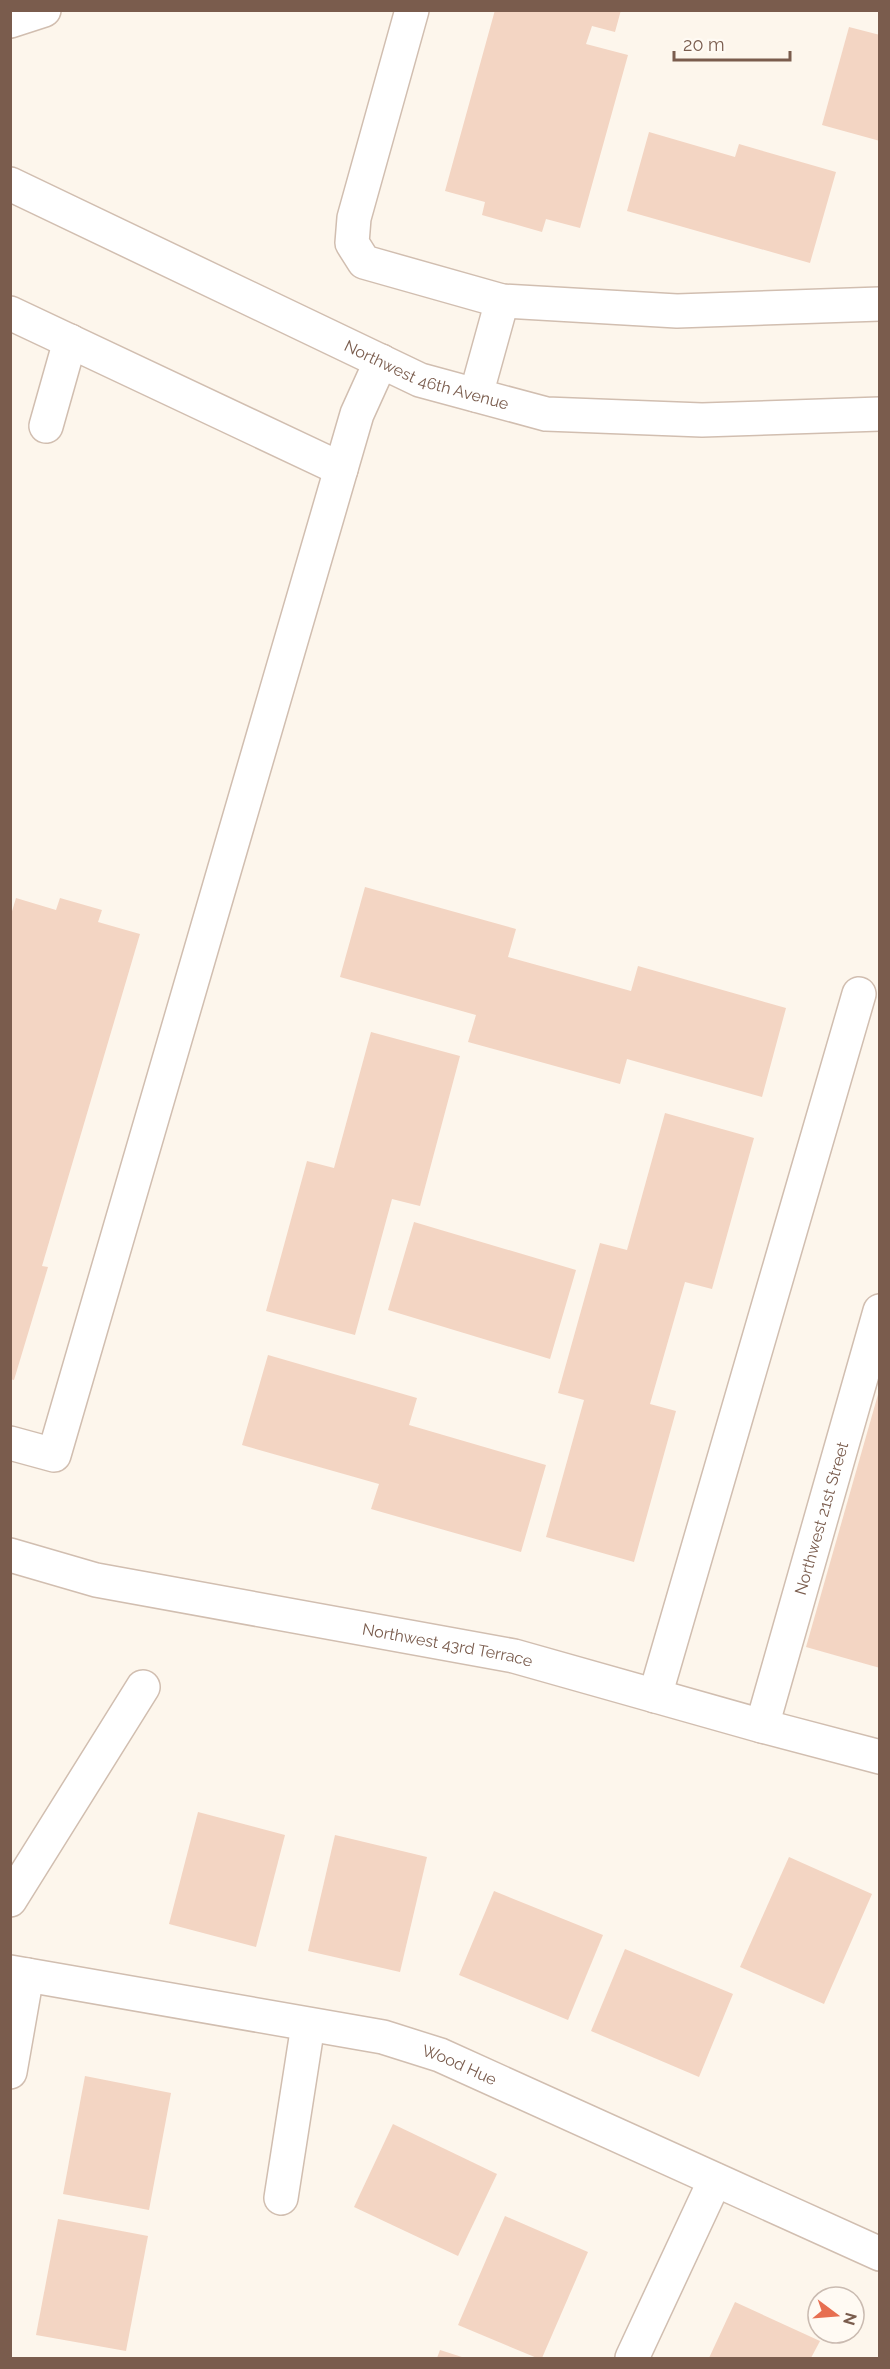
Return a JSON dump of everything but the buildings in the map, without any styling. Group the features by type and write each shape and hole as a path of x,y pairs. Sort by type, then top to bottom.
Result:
{"street":[{"path":"10,21 44,10"},
{"path":"412,10 354,218 352,243 364,262 502,301 677,311 879,304"},
{"name":"Northwest 46th Avenue","path":"10,184 420,380 546,414 702,420 879,414"},
{"path":"477,395 502,301"},
{"path":"10,313 341,469"},
{"path":"46,426 70,341"},
{"path":"10,1443 54,1455 357,414 381,361"},
{"path":"656,1696 859,994"},
{"name":"Northwest 21st Street","path":"762,1726 879,1311"},
{"name":"Northwest 43rd Terrace","path":"10,1555 96,1580 514,1656 762,1726 879,1756"},
{"path":"10,1900 142,1687"},
{"path":"10,2072 19,1974"},
{"name":"Wood Hue","path":"19,1974 383,2037 440,2055 879,2254"},
{"path":"281,2198 308,2025"},
{"path":"632,2358 715,2180"}]}
